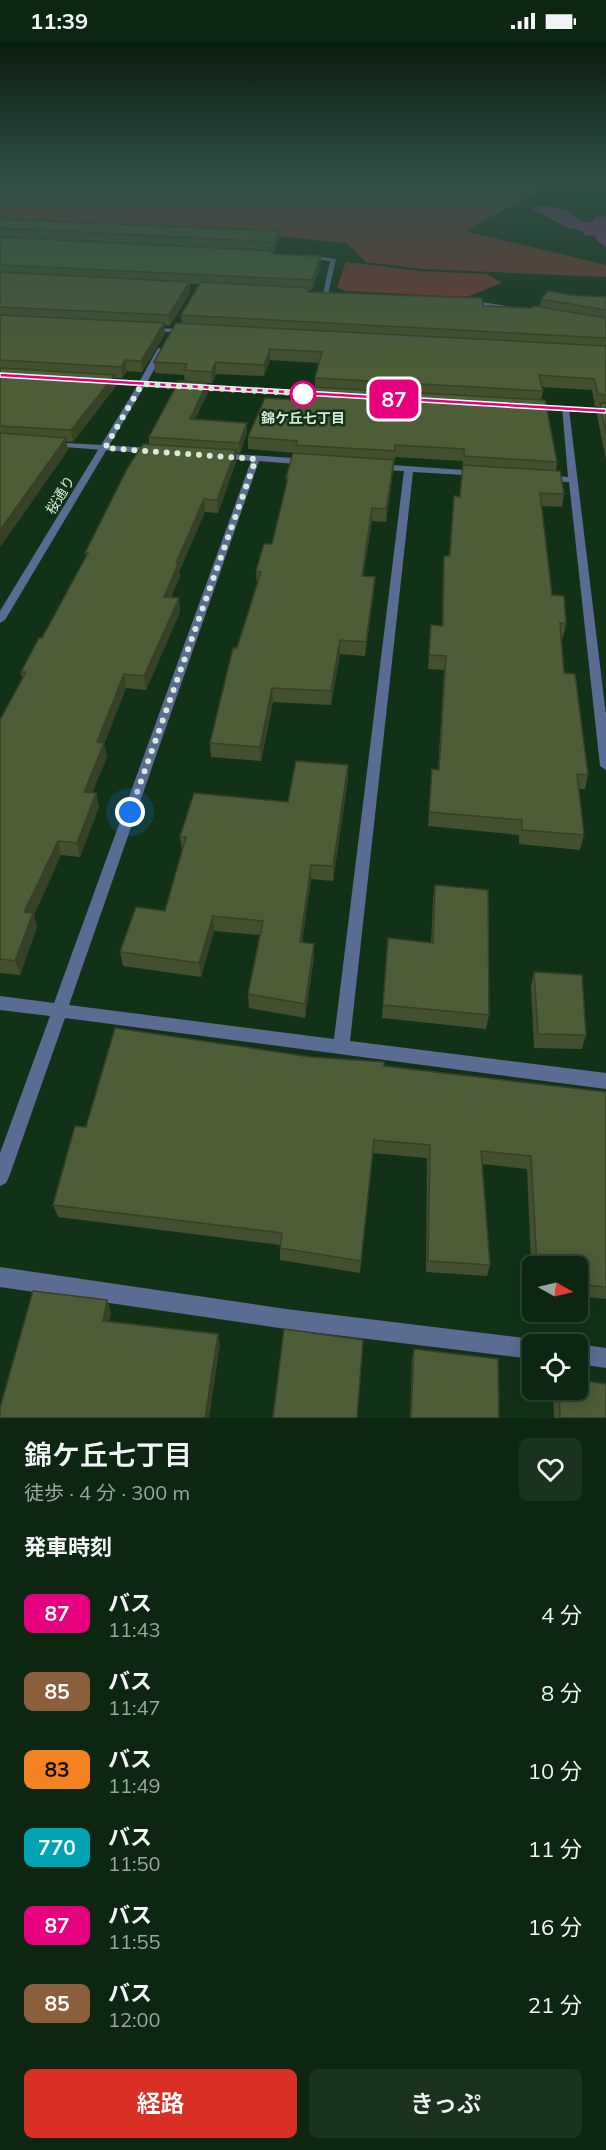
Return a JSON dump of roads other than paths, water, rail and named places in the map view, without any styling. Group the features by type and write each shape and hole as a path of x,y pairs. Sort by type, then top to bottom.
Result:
{"street":[{"path":"300,257 333,259 326,294"},
{"path":"315,293 338,295"},
{"path":"456,302 487,304 525,311"},
{"name":"桜通り","path":"0,620 105,448 178,322"},
{"path":"138,328 194,331"},
{"path":"90,381 338,396"},
{"path":"517,406 606,411"},
{"path":"565,409 606,766"},
{"path":"46,444 162,452"},
{"path":"209,456 315,463"},
{"path":"0,1177 256,459"},
{"path":"373,467 490,474"},
{"path":"341,1047 409,469"},
{"path":"537,477 572,480"},
{"path":"0,1004 606,1082"},
{"path":"0,1277 286,1319 522,1348"},
{"path":"588,1355 606,1358"}],"place":[{"name":"錦ケ丘七丁目","path":"303,394"}]}
